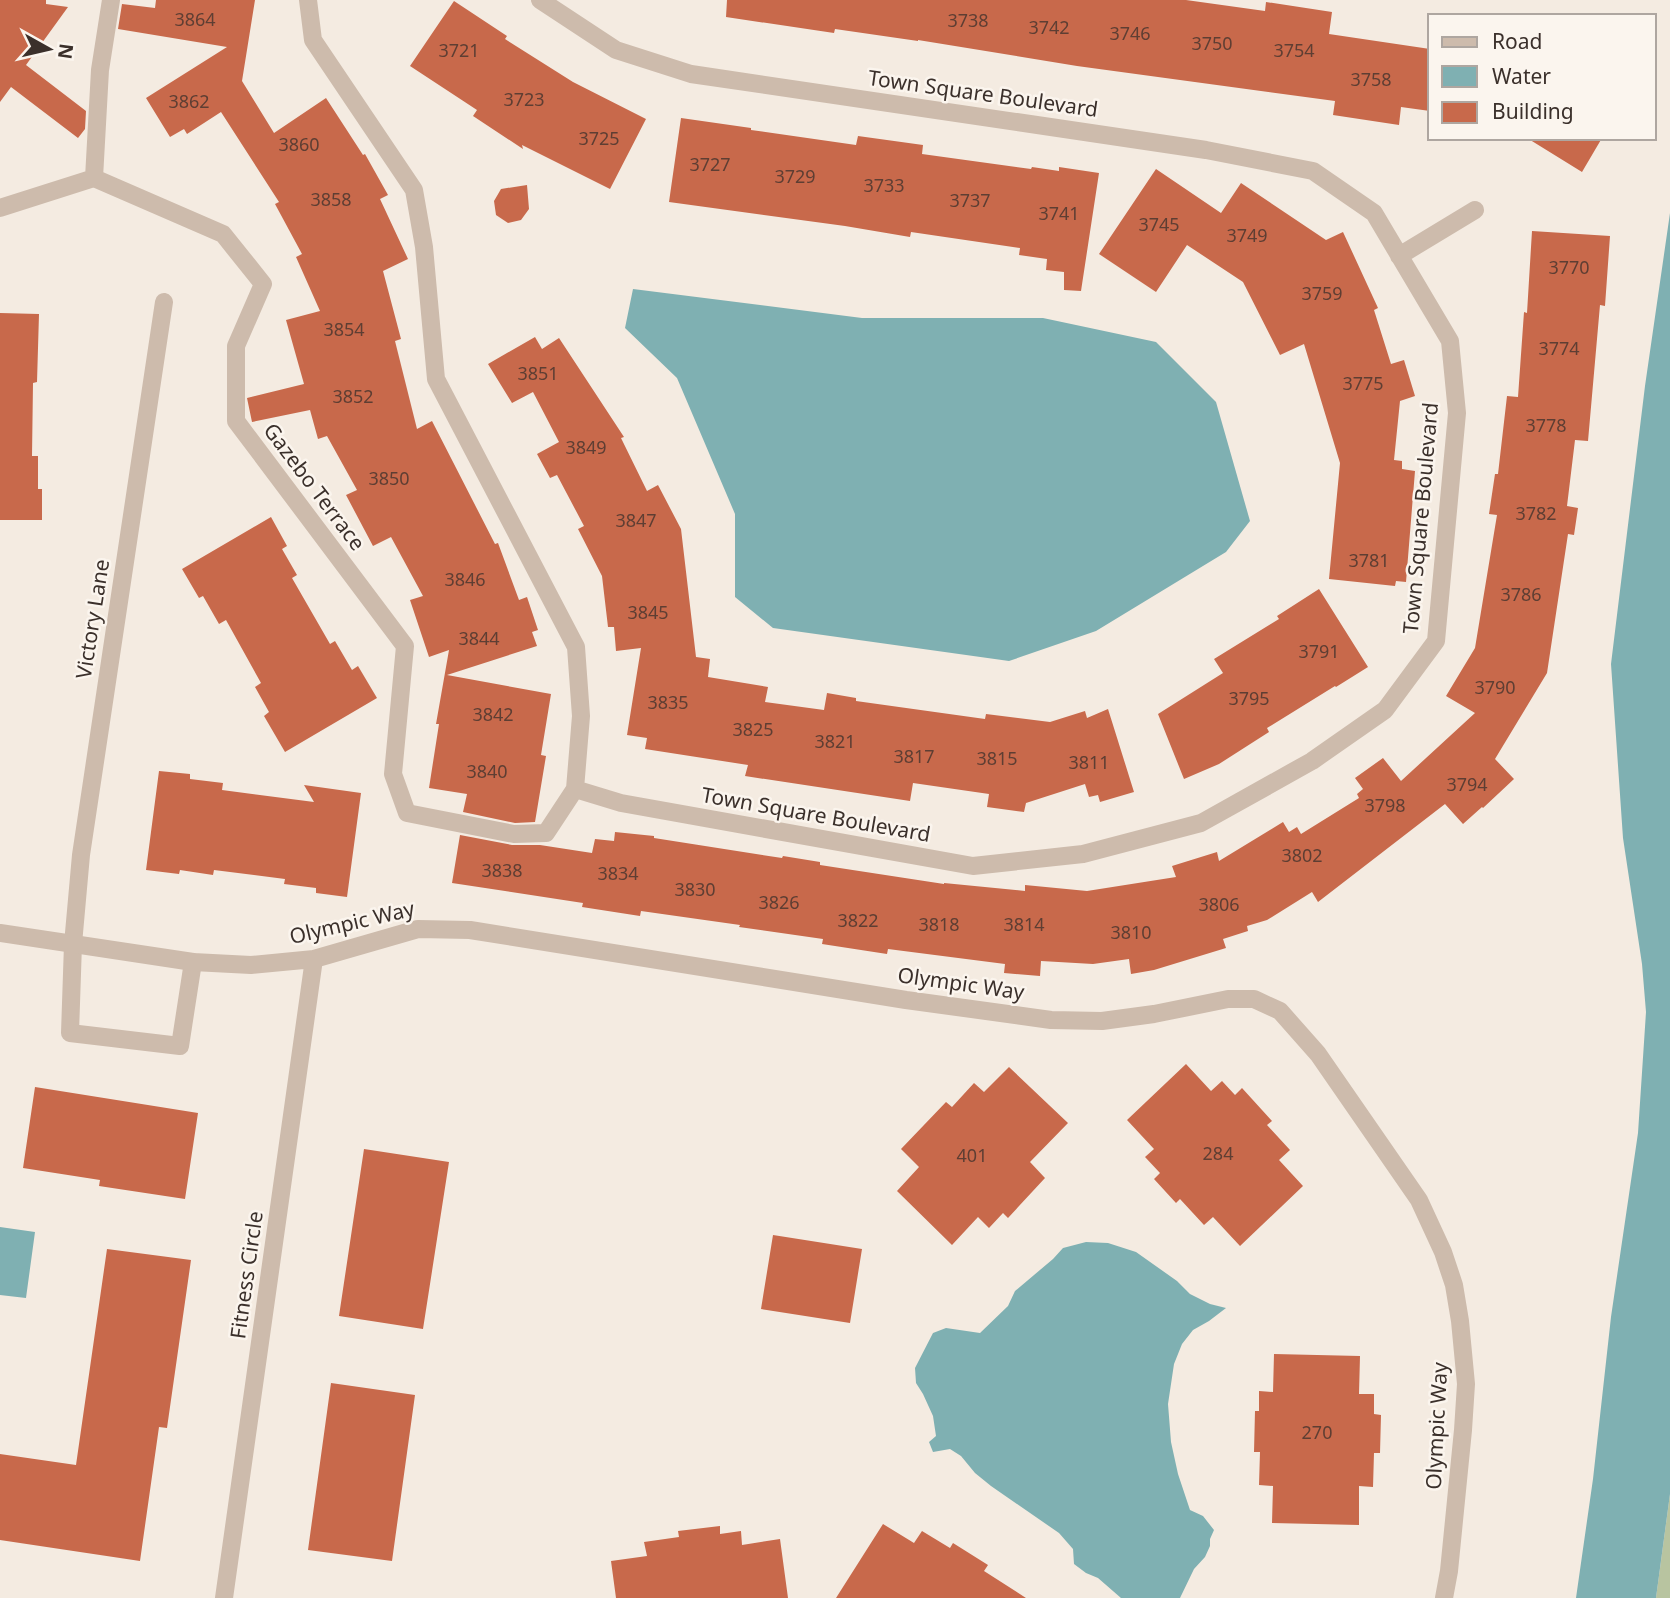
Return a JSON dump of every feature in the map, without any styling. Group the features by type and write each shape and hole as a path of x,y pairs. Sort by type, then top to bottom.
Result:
{"street":[{"path":"0,208 94,178 100,70 111,0"},
{"path":"308,0 313,40 414,190 424,247 436,379 576,647 581,716 575,789"},
{"name":"Town Square Boulevard","path":"540,0 616,50 691,75 1206,149 1313,171 1374,213 1450,341 1457,413 1436,641 1385,709 1312,761 1201,823 1083,854 973,866 621,803 575,789"},
{"name":"Gazebo Terrace","path":"94,178 223,234 263,284 236,345 236,421 405,646 393,774 407,813 514,834 546,833 575,789"},
{"path":"1399,256 1475,210"},
{"name":"Victory Lane","path":"164,302 81,855 73,944 70,1033 180,1046 193,962"},
{"name":"Olympic Way","path":"0,933 193,962 251,965 314,959 418,929 470,930 866,994 1051,1020 1102,1021 1228,999 1254,999 1280,1011 1318,1054 1419,1200 1443,1252 1454,1285 1466,1384 1449,1571 1444,1598"},
{"name":"Fitness Circle","path":"224,1598 314,959"}],"green space":[{"path":"1670,1494 1670,1598 1656,1598"}],"water":[{"path":"1670,213 1670,1494 1656,1598 1576,1598 1593,1479 1611,1317 1638,1133 1646,1012 1642,964 1623,838 1611,664 1645,386"},
{"path":"633,289 862,318 1043,318 1156,342 1216,402 1250,521 1226,552 1096,631 1009,661 773,628 735,597 735,514 677,378 625,328"},
{"path":"0,1227 35,1232 26,1298 0,1295"},
{"path":"1086,1242 1108,1243 1136,1252 1177,1281 1190,1294 1226,1308 1193,1330 1182,1344 1174,1364 1168,1404 1171,1442 1178,1474 1190,1510 1203,1516 1214,1530 1205,1557 1194,1569 1180,1598 1121,1598 1098,1578 1074,1564 1073,1549 1059,1533 991,1486 975,1473 961,1456 950,1449 933,1452 929,1442 936,1436 933,1416 916,1383 915,1368 933,1333 946,1328 980,1333 1008,1306 1015,1291 1063,1248"}],"building":[{"path":"0,0 46,0 46,4 68,7 26,65 86,111 85,129 78,138 11,87 0,102"},
{"path":"156,0 255,0 242,81 274,133 326,98 363,155 365,154 388,195 380,199 408,259 383,271 401,339 395,341 417,429 432,421 495,544 498,543 519,600 527,597 538,630 532,632 537,646 447,675 551,694 541,755 546,756 535,822 515,823 463,812 467,794 429,788 439,724 436,724 449,650 429,657 410,600 423,596 391,537 373,546 346,495 357,490 327,436 318,439 310,410 252,422 247,398 304,384 286,320 320,311 296,257 302,254 275,204 279,202 221,112 187,134 184,129 170,137 146,98 227,47 118,29 122,4 155,8"},
{"path":"727,0 1186,0 1265,11 1266,2 1332,12 1329,34 1428,49 1428,111 1401,107 1399,125 1333,115 1335,101 1077,66 918,40 835,29 834,33 726,17"},
{"path":"454,1 507,36 505,39 573,82 646,119 610,189 522,145 523,149 473,116 477,110 410,66"},
{"path":"681,118 856,145 858,136 923,145 922,154 1031,169 1059,171 1059,167 1099,173 1081,291 1064,290 1064,272 1046,270 1047,259 1019,255 1020,248 911,232 910,237 669,202"},
{"path":"1530,140 1601,140 1582,172"},
{"path":"1156,169 1221,213 1241,183 1326,240 1343,232 1378,308 1374,310 1391,364 1404,360 1415,396 1400,401 1394,460 1402,461 1402,469 1415,471 1406,582 1396,581 1395,586 1329,579 1340,463 1304,344 1280,355 1243,282 1187,245 1156,292 1099,254"},
{"path":"527,185 529,209 521,220 508,223 496,215 494,201 501,189"},
{"path":"1532,231 1610,236 1605,306 1600,305 1588,441 1575,440 1567,506 1578,508 1574,535 1568,534 1547,673 1495,759 1514,779 1463,824 1445,804 1318,902 1312,892 1267,920 1247,926 1248,931 1223,939 1226,948 1154,970 1131,974 1129,959 1093,964 1041,961 1040,976 1004,973 1005,964 888,949 887,954 822,944 823,939 739,927 740,925 641,911 640,916 582,907 583,903 452,883 460,835 512,845 540,845 592,853 595,839 614,841 615,832 782,858 783,856 820,862 820,865 944,884 1025,891 1025,885 1087,891 1176,877 1172,866 1217,852 1219,861 1283,822 1289,832 1297,827 1301,834 1359,798 1357,794 1363,789 1355,778 1383,758 1401,781 1475,713 1446,696 1475,648 1497,515 1489,514 1495,474 1498,474 1507,396 1518,397"},
{"path":"0,313 39,314 37,382 33,383 32,456 38,456 42,520 0,520"},
{"path":"535,337 542,349 559,338 624,437 621,438 647,491 658,485 681,529 696,657 710,659 708,677 768,687 765,702 824,710 827,693 856,698 856,701 985,719 986,714 1050,722 1085,711 1087,718 1108,709 1134,792 1100,802 1098,795 1089,797 1085,784 1026,803 1024,812 987,807 989,794 913,783 910,801 745,776 748,765 645,749 647,738 627,735 641,648 616,651 614,627 608,627 602,576 578,529 584,526 557,475 550,478 537,454 559,442 533,392 512,403 488,364"},
{"path":"271,517 287,546 282,549 297,575 292,578 330,644 335,641 352,670 358,666 377,698 285,752 264,716 269,712 255,687 261,683 226,620 219,624 203,596 199,598 182,569"},
{"path":"1319,589 1368,667 1267,728 1269,732 1219,764 1184,779 1158,714 1223,673 1214,659 1279,619 1277,616"},
{"path":"159,771 190,774 190,779 223,783 222,790 314,802 304,785 361,793 347,897 316,893 316,888 284,884 285,879 214,870 213,875 180,870 179,874 146,870"},
{"path":"1186,1064 1211,1091 1222,1081 1235,1095 1242,1088 1272,1121 1267,1125 1290,1150 1279,1160 1303,1186 1240,1246 1213,1217 1204,1225 1180,1199 1176,1203 1154,1179 1160,1173 1145,1157 1154,1149 1127,1120"},
{"path":"1009,1067 1068,1123 1030,1162 1045,1178 1008,1218 1003,1213 989,1228 978,1217 952,1245 897,1191 919,1167 901,1149 946,1102 952,1107 974,1083 984,1092"},
{"path":"35,1087 198,1113 185,1199 99,1186 100,1180 23,1168"},
{"path":"364,1149 449,1162 423,1329 339,1316"},
{"path":"773,1235 862,1249 850,1323 761,1309"},
{"path":"107,1249 191,1260 167,1428 159,1427 140,1561 0,1540 0,1454 76,1465"},
{"path":"1274,1354 1360,1356 1359,1394 1374,1394 1374,1414 1381,1415 1380,1453 1374,1453 1373,1487 1359,1486 1359,1525 1272,1523 1273,1486 1259,1485 1260,1452 1254,1452 1255,1411 1259,1411 1259,1391 1273,1392"},
{"path":"331,1383 415,1395 392,1561 308,1550"},
{"path":"883,1524 914,1543 922,1531 950,1548 953,1543 988,1565 984,1571 1026,1598 836,1598"},
{"path":"720,1526 720,1534 741,1531 742,1545 780,1539 788,1598 616,1598 611,1561 647,1556 644,1542 679,1537 678,1531"}]}
